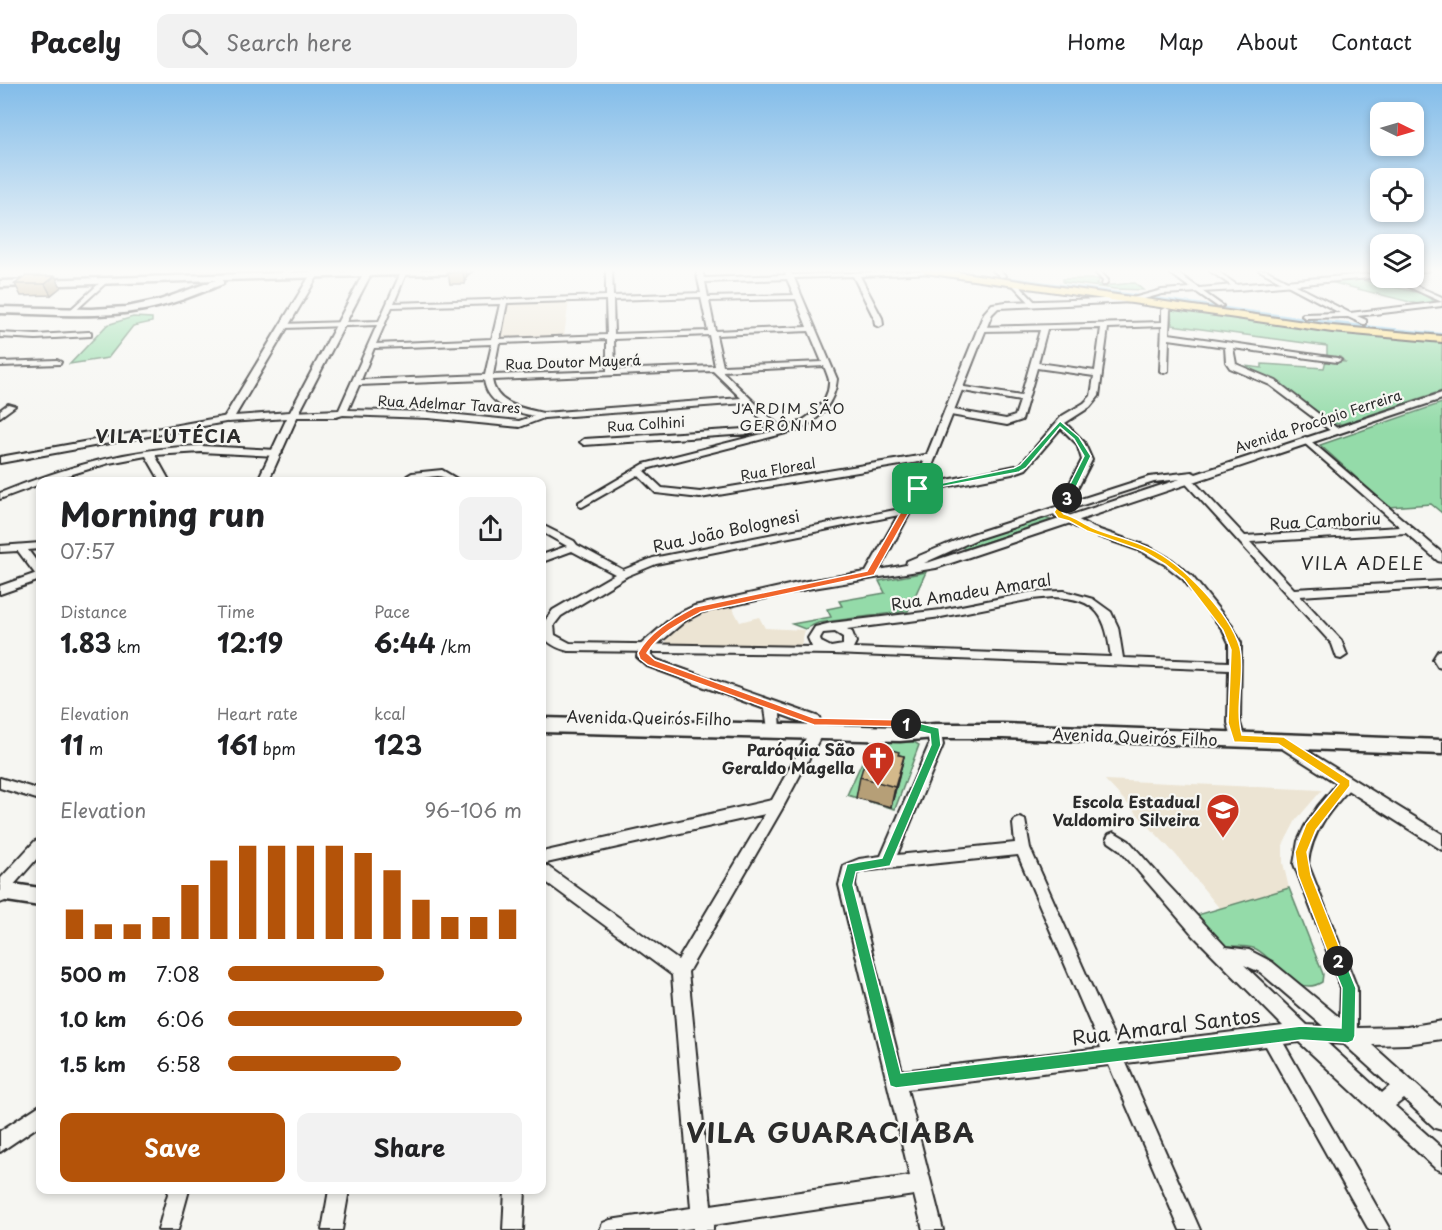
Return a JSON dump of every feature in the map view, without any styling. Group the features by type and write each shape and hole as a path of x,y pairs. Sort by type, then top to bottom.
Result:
{"main road":[{"path":"1290,323 1442,339"},
{"path":"1343,323 1442,332"},
{"name":"Avenida Queirós Filho","path":"548,720 773,719 815,727 900,734 935,731 1280,740 1442,747"},
{"path":"1,893 36,897"}],"street":[{"path":"228,419 284,326 372,323"},
{"path":"343,412 382,323"},
{"path":"500,323 488,379 492,392 502,404 543,416"},
{"path":"610,323 611,374"},
{"path":"710,323 718,369 777,431"},
{"path":"582,504 638,470 716,447 801,426 816,415 833,386 827,364 810,323"},
{"path":"871,573 918,489 985,323"},
{"path":"982,329 1166,324 1164,371"},
{"path":"265,477 293,415 340,325"},
{"path":"918,489 1023,467 1060,423 1091,401 1096,393 1105,326"},
{"path":"948,412 1010,422 1019,418 1044,328"},
{"path":"372,346 812,329"},
{"path":"0,335 36,337 88,334"},
{"path":"1165,336 1337,360"},
{"path":"1229,345 1230,362 1233,366 1273,383 1335,431"},
{"path":"0,364 57,362"},
{"name":"Rua Doutor Mayerá","path":"356,383 827,364"},
{"path":"1034,365 1098,374"},
{"path":"958,388 1024,399"},
{"name":"Avenida Procópio Ferreira","path":"896,570 973,537 1153,479 1203,475 1442,396"},
{"name":"Rua Adelmar Tavares","path":"293,415 343,412 428,415 513,424 543,416 747,400"},
{"path":"0,404 11,406 0,414"},
{"path":"2,459 228,419 293,415"},
{"path":"1060,423 1077,438 1088,460 1062,509 1058,512 1061,516 1072,519 1089,530 1146,549 1182,572 1232,636 1236,650 1234,723 1238,739"},
{"name":"Rua Colhini","path":"584,441 777,431"},
{"name":"Rua Colhini","path":"710,433 716,440 716,447"},
{"path":"1306,440 1442,559"},
{"path":"49,477 64,471 149,453 199,449 277,453"},
{"path":"149,453 163,477"},
{"name":"Rua Floreal","path":"638,470 659,491 700,495 930,457"},
{"path":"412,476 442,473 449,477"},
{"path":"1186,478 1336,643 1341,655"},
{"name":"Avenida Procópio Ferreira","path":"644,649 680,618 698,609 871,573 932,565 1072,519 1186,478"},
{"path":"0,496 36,482"},
{"name":"Rua João Bolognesi","path":"905,510 874,518 663,558 623,574 557,613 548,624 548,634 556,643 567,647 833,651 852,644 1118,662 1234,666"},
{"name":"Rua João Bolognesi","path":"874,518 898,523"},
{"path":"546,530 570,543 573,548 623,574"},
{"name":"Rua Camboriu","path":"1242,539 1409,530"},
{"path":"0,549 36,546"},
{"path":"20,547 36,569"},
{"path":"546,558 573,548"},
{"path":"0,590 36,576"},
{"path":"1291,593 1442,584"},
{"name":"Rua Amadeu Amaral","path":"831,627 976,608 1042,595 1065,595 1081,598 1107,615 1111,624 1118,662"},
{"path":"852,644 858,625"},
{"path":"802,651 815,641 817,632 831,627 841,630 852,644"},
{"path":"815,641 819,646 833,651"},
{"path":"644,649 644,657 652,663 773,719 815,727 777,805 680,971 702,1223"},
{"path":"1442,654 1439,659 1442,664"},
{"path":"886,862 936,745 935,731"},
{"path":"1280,740 1442,843"},
{"path":"1310,741 1327,771"},
{"path":"0,783 36,794"},
{"path":"1346,783 1311,827 1303,843 1301,864 1349,988 1348,1036"},
{"path":"546,857 777,805"},
{"path":"1020,824 1023,848 1190,1230"},
{"path":"1114,838 1124,845 1185,918 1301,1033 1442,1161"},
{"path":"933,1230 847,885 851,867 1023,848"},
{"path":"1,893 6,883 36,849"},
{"path":"546,874 680,971"},
{"path":"1222,954 1257,961 1348,1036 1442,1121"},
{"name":"Rua Amaral Santos","path":"896,1081 1301,1033 1348,1036 1420,1035 1442,1030"},
{"path":"1271,1037 1380,1230"},
{"path":"1381,1106 1403,1087"},
{"path":"0,1143 36,1117"},
{"path":"610,1230 702,1223 922,1184"},
{"path":"168,1230 178,1194"},
{"path":"332,1230 338,1194"},
{"path":"513,1230 515,1194"}],"shaded area":[{"path":"504,323 566,323 564,336 502,338"},
{"path":"732,607 740,622 759,617 765,628 805,630 801,645 795,647 669,645 666,643 667,635 697,615"},
{"name":"Escola Estadual Valdomiro Silveira","path":"1105,780 1322,790 1296,820 1283,845 1283,863 1289,888 1220,909 1176,855"}],"green space":[{"path":"145,323 133,326 108,358 70,364 107,325"},
{"path":"1295,323 1442,341 1442,391 1342,424 1333,424 1273,381 1235,365 1262,368 1262,364 1324,368 1326,360 1345,362 1340,357 1327,356 1327,346 1172,325"},
{"path":"1442,403 1442,513 1431,504 1389,507 1320,445"},
{"path":"1045,518 1051,520 965,549 961,547 976,540"},
{"path":"926,572 908,611 818,623 805,629 792,624 831,617 827,609 842,606 839,601 885,593 879,581"},
{"path":"872,740 914,742 919,745 895,809 847,795"},
{"path":"1289,888 1323,974 1322,982 1312,986 1295,982 1256,949 1244,946 1223,946 1194,916"}],"building":[{"path":"870,744 899,752 898,755 904,756 895,787 860,777"}],"waterway":[{"path":"1324,323 1442,336"}],"place":[{"name":"Paróquia São Geraldo Magella","path":"878,787"},
{"name":"Escola Estadual Valdomiro Silveira","path":"1223,839"}],"district":[{"name":"JARDIM SÃO GERÔNIMO","path":"789,416"},
{"name":"VILA LUTÉCIA","path":"169,435"},
{"name":"VILA ADELE","path":"1363,562"},
{"name":"VILA GUARACIABA","path":"831,1131"}],"route":[{"path":"1060,423 1077,438 1088,460 1062,509 1058,512 1059,514 1089,530 1146,549 1168,562 1187,577 1224,624 1232,636 1236,650 1234,728 1238,739 1280,740 1346,783 1311,827 1303,843 1301,864 1349,988 1348,1036 1301,1033 896,1081 847,885 851,867 886,862 936,745 935,731 906,724 814,722 652,663 644,657 643,653 648,644 680,618 698,609 871,573 918,489 1017,470 1023,467 1060,423"}]}
